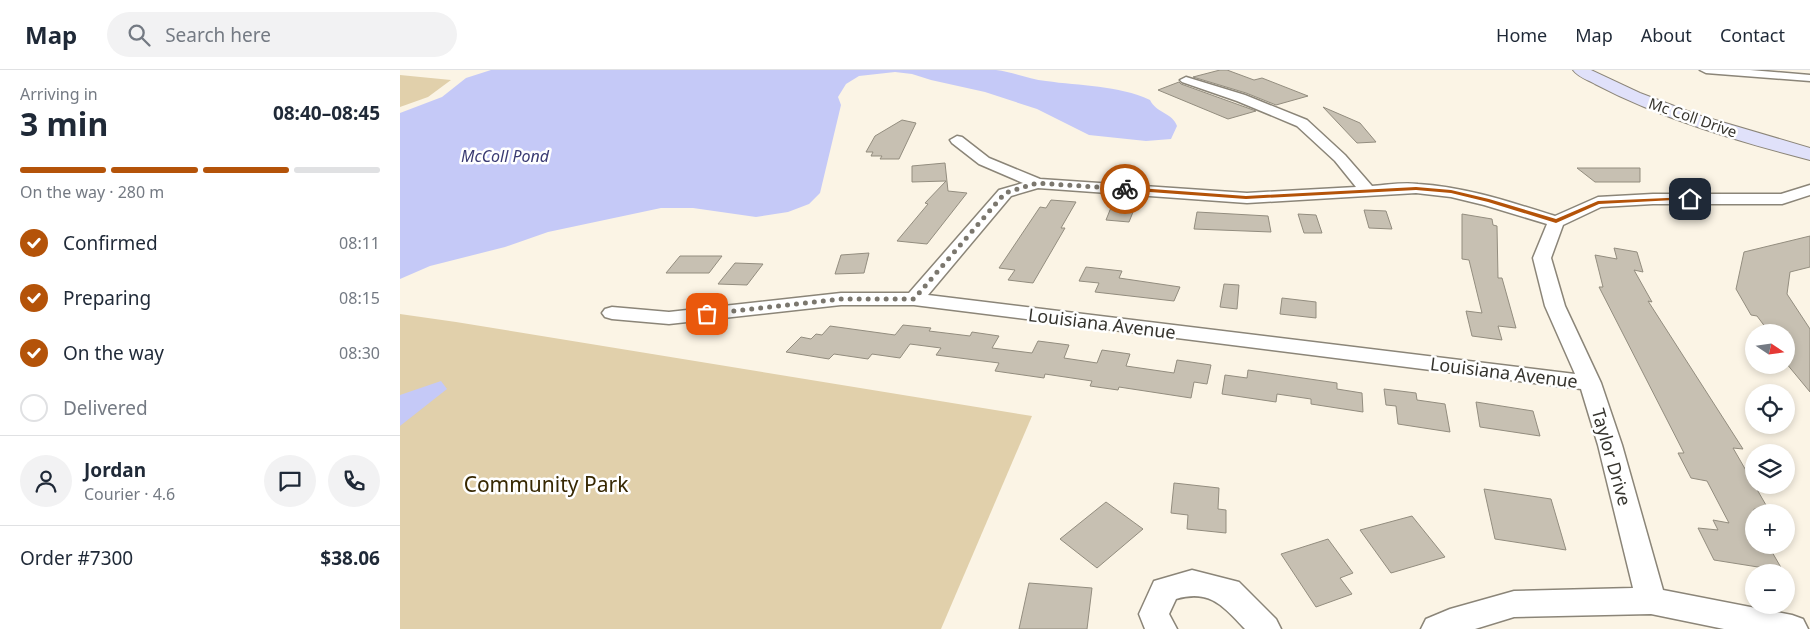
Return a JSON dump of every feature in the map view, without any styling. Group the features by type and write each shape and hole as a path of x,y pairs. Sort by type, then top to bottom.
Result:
{"main road":[{"name":"Mc Coll Drive","path":"1580,70 1634,96 1678,113 1810,154"},
{"name":"Mc Coll Drive","path":"1601,70 1636,87 1697,110 1810,145"}],"street":[{"path":"1706,70 1810,78"},
{"path":"1186,80 1241,98 1302,123 1340,158 1366,189"},
{"path":"957,140 984,161 1037,183 1246,198 1366,189 1416,188 1451,192 1489,201 1556,222 1598,202 1653,199 1782,199 1810,190"},
{"path":"914,299 1005,193 1037,183"},
{"name":"Taylor Drive","path":"1556,222 1542,258 1555,306 1590,383 1610,445 1651,601"},
{"name":"Louisiana Avenue","path":"612,313 669,318 841,299 914,299 1590,383"},
{"path":"1161,629 1154,614 1165,590 1192,582 1228,591 1265,629"},
{"path":"1437,629 1450,623 1514,604 1651,601 1792,629"}],"green space":[{"path":"400,75 451,80 428,97 400,107"},
{"name":"Community Park","path":"400,314 1032,416 941,629 400,629"}],"water":[{"name":"McColl Pond","path":"491,70 996,70 1040,80 1112,89 1138,95 1150,100 1156,108 1172,118 1177,126 1171,139 1146,141 1089,135 1037,109 985,92 912,74 895,72 859,76 846,84 838,97 841,105 820,193 809,204 788,212 756,217 693,208 661,208 548,232 505,247 430,266 400,279 400,113 442,97 466,78"},
{"path":"441,381 447,389 400,426 400,395"}],"building":[{"path":"1227,70 1254,80 1262,78 1308,96 1276,105 1246,93 1193,77"},
{"path":"1179,82 1256,111 1228,119 1158,90"},
{"path":"1323,107 1360,123 1376,142 1357,143"},
{"path":"902,120 916,123 899,159 880,159 882,156 871,156 873,152 866,152 875,136"},
{"path":"945,163 948,191 967,193 927,244 897,241 928,204 925,203 946,181 912,182 912,166"},
{"path":"1577,168 1640,168 1640,182 1595,182"},
{"path":"1051,200 1076,202 1061,228 1065,228 1033,283 1008,280 1015,270 999,268 1040,207 1046,208"},
{"path":"1112,205 1135,207 1129,222 1106,220"},
{"path":"1364,210 1386,211 1392,229 1369,228"},
{"path":"1197,212 1268,216 1271,232 1194,229"},
{"path":"1298,214 1316,215 1322,233 1304,233"},
{"path":"1462,214 1492,219 1493,225 1497,226 1498,278 1502,278 1516,328 1498,326 1502,340 1472,336 1466,311 1482,313 1469,260 1462,259"},
{"path":"1810,236 1810,267 1790,272 1787,294 1810,329 1810,392 1795,374 1795,324 1763,324 1757,316 1751,315 1736,289 1744,252"},
{"path":"1614,248 1637,252 1643,272 1634,270 1652,302 1648,301 1743,449 1733,448 1745,469 1745,494 1760,494 1765,504 1745,504 1745,554 1773,554 1779,564 1745,565 1714,560 1698,528 1718,530 1713,520 1729,523 1707,481 1691,478 1678,453 1684,453 1599,287 1603,287 1595,255 1617,259"},
{"path":"869,253 864,273 835,274 841,255"},
{"path":"680,256 722,256 709,273 666,273"},
{"path":"735,263 763,264 747,285 718,284"},
{"path":"1086,267 1122,271 1119,278 1180,287 1174,301 1095,292 1099,283 1079,281"},
{"path":"1224,284 1239,285 1237,309 1220,307"},
{"path":"1282,298 1316,302 1316,318 1280,314"},
{"path":"903,325 931,328 929,331 970,336 972,332 999,336 992,348 1032,353 1038,341 1069,345 1064,358 1097,363 1102,350 1130,354 1126,366 1174,373 1177,360 1211,365 1207,384 1194,382 1191,398 1119,387 1118,390 1090,386 1092,381 1045,374 1044,378 995,371 999,363 936,355 941,348 910,344 900,358 872,354 868,359 834,354 829,359 786,352 801,337 811,339 816,334 822,335 830,326 895,335"},
{"path":"1248,370 1337,383 1337,389 1362,393 1363,412 1311,404 1311,399 1277,394 1276,402 1222,394 1225,375 1247,378"},
{"path":"1384,389 1416,393 1417,400 1445,404 1450,432 1398,424 1396,406 1386,405"},
{"path":"1476,402 1533,411 1540,436 1480,427"},
{"path":"1174,483 1219,488 1218,509 1226,510 1226,533 1187,529 1188,515 1171,513"},
{"path":"1484,489 1551,499 1566,550 1495,539"},
{"path":"1106,502 1143,529 1097,568 1060,539"},
{"path":"1412,516 1445,557 1391,573 1360,530"},
{"path":"1328,539 1353,573 1340,578 1352,594 1316,607 1281,554"},
{"path":"1029,583 1092,588 1087,629 1019,629"}],"way so far":[{"path":"707,314 841,299 914,299 1005,193 1037,183 1125,189"}],"route":[{"path":"1125,189 1246,198 1366,189 1416,188 1451,192 1489,201 1556,222 1598,202 1690,199"}]}
